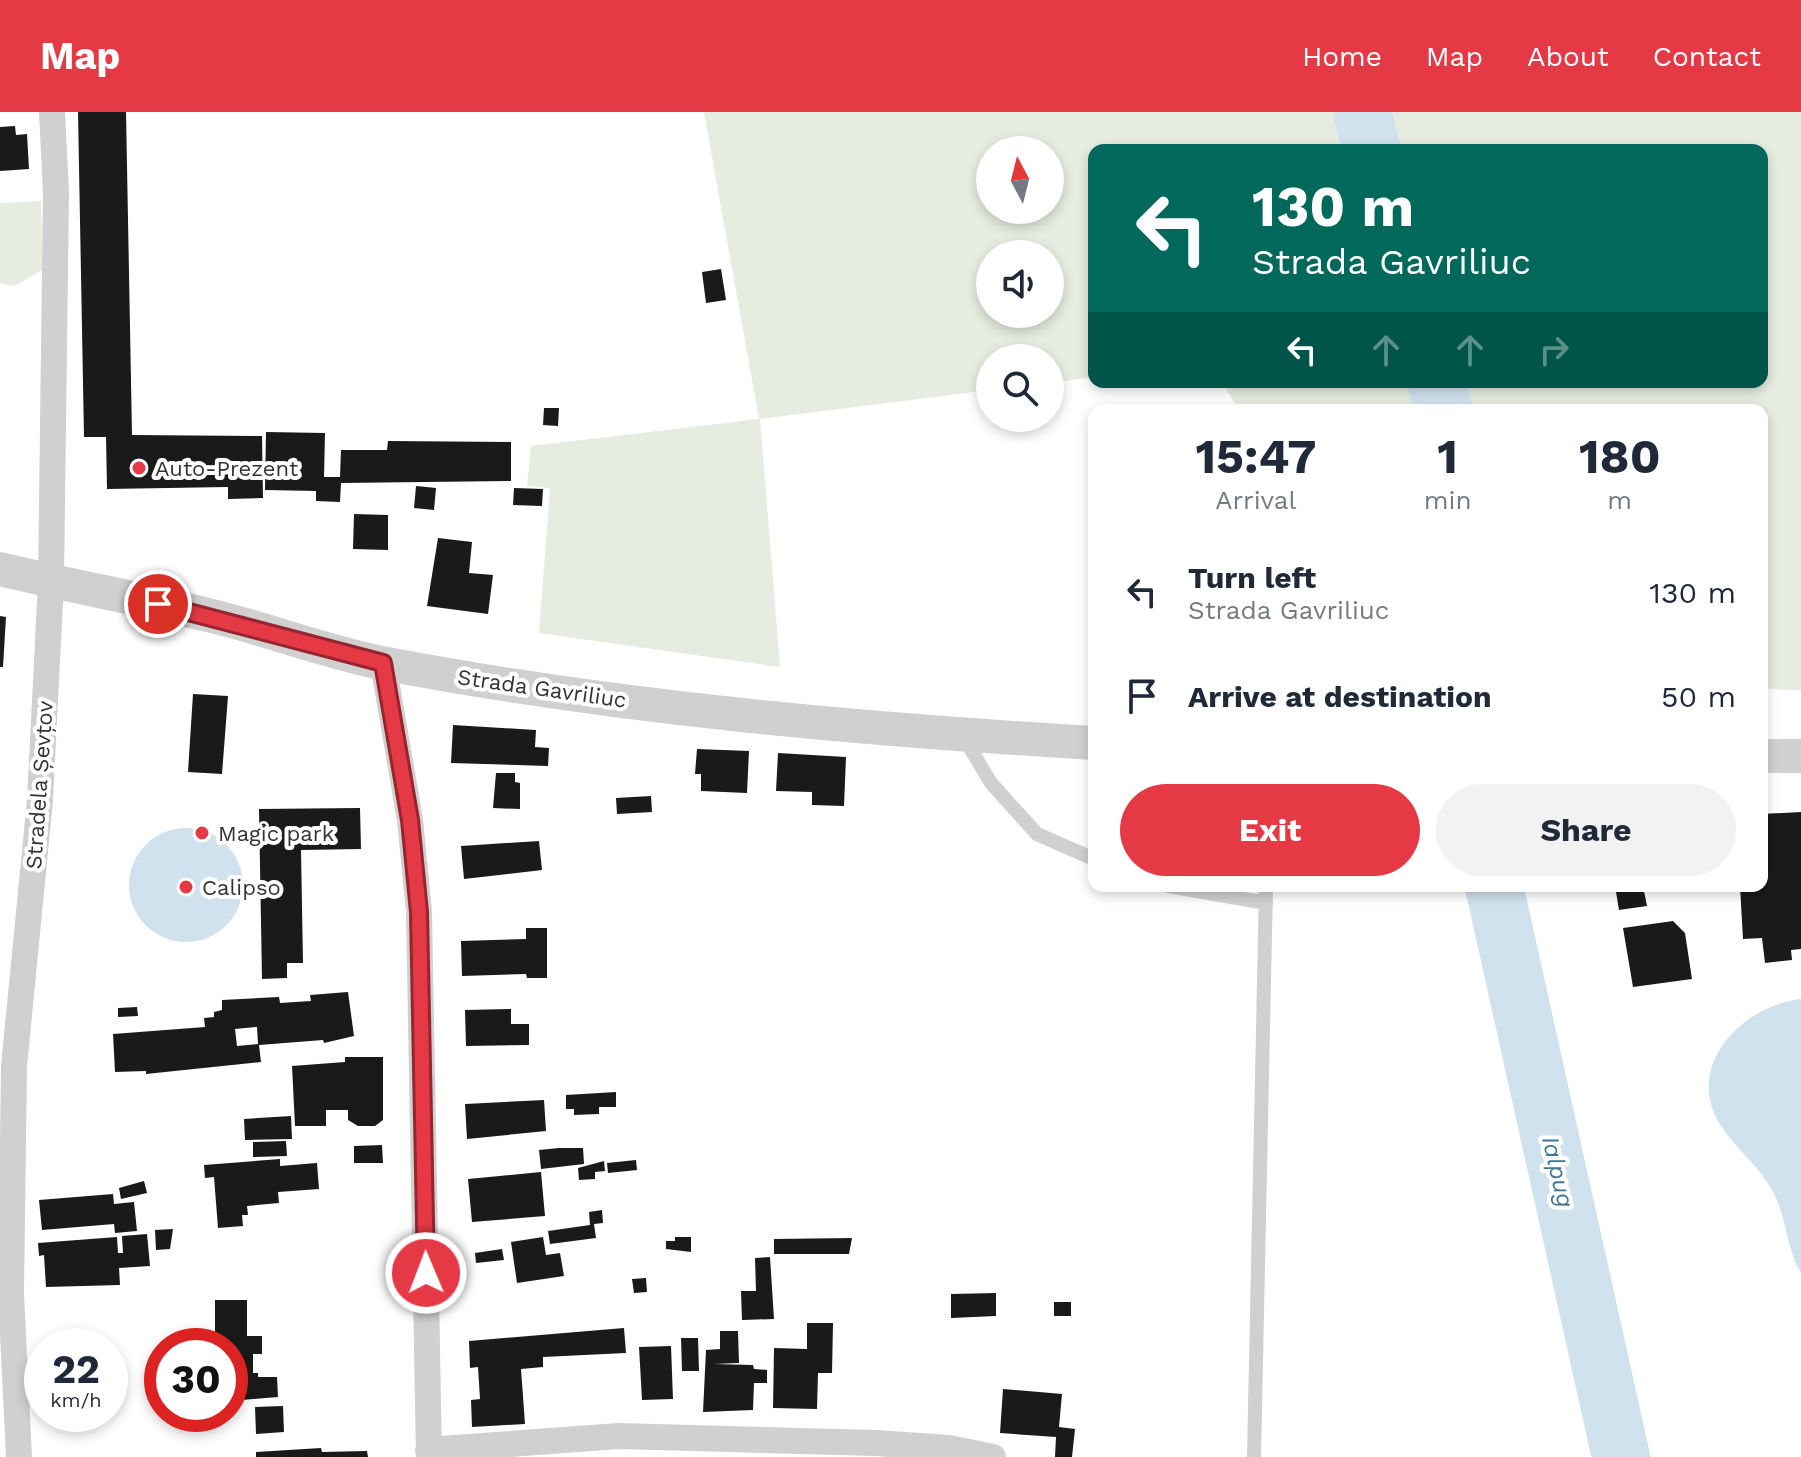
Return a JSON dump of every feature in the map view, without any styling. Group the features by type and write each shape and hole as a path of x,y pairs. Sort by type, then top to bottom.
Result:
{"street":[{"name":"Stradela Șevțov","path":"19,1457 11,1293 14,1066 40,800 51,582 56,193 52,112"},
{"name":"Strada Gavriliuc","path":"0,569 211,616 383,663 679,707 963,735 1088,743"},
{"path":"383,663 410,820 419,912 428,1453 619,1436 876,1443 949,1448 993,1457"},
{"path":"1768,756 1801,756"}],"lane":[{"path":"963,735 991,783 1037,834 1088,856"},
{"path":"1203,892 1266,903"},
{"path":"1254,1457 1266,892"}],"shaded area":[{"path":"704,112 1801,112 1801,690 1768,689 1768,404 1235,404 1226,388 1768,388 1768,144 1088,144 1088,378 1064,381 1064,344 976,344 976,392 760,419 780,667 539,633 550,488 527,486 531,446 759,419"},
{"path":"41,201 43,270 14,286 0,283 0,203"}],"water":[{"name":"Calipso","path":"186,828 208,832 226,845 239,863 243,885 239,907 226,925 208,938 186,942 164,938 146,925 133,907 129,885 133,863 146,845 164,832"},
{"path":"1801,999 1801,1273 1773,1192 1723,1129 1712,1106 1709,1084 1713,1063 1723,1044 1738,1027 1778,1004"}],"building":[{"path":"78,112 126,112 132,435 262,436 263,498 228,499 228,487 107,489 106,437 84,437"},
{"path":"15,126 16,135 27,134 29,169 0,171 0,127"},
{"path":"721,269 726,300 706,303 702,272"},
{"path":"544,408 559,408 558,426 543,425"},
{"path":"266,432 325,433 324,477 340,477 341,450 387,450 388,441 511,442 511,481 341,483 340,502 316,501 316,491 265,490"},
{"path":"416,486 436,488 434,510 414,508"},
{"path":"514,488 543,489 542,506 513,505"},
{"path":"354,514 388,515 388,550 353,549"},
{"path":"438,538 472,542 469,573 493,575 488,614 427,606"},
{"path":"0,616 6,617 3,667 0,667"},
{"path":"193,694 228,696 222,774 188,772"},
{"path":"453,725 536,730 535,747 549,748 548,766 451,763"},
{"path":"697,749 749,751 747,793 701,791 701,774 695,774"},
{"path":"778,753 846,757 844,806 812,805 812,792 776,791"},
{"path":"496,773 515,773 515,782 520,783 520,809 493,808"},
{"path":"651,796 652,812 617,814 616,798"},
{"path":"360,808 361,849 301,850 303,963 287,963 287,978 262,979 259,809"},
{"path":"1801,812 1801,949 1791,950 1792,960 1765,963 1762,938 1743,939 1740,892 1768,892 1768,814"},
{"path":"539,841 542,870 464,879 461,846"},
{"path":"1616,892 1644,892 1647,906 1619,910"},
{"path":"1673,921 1685,933 1692,979 1633,987 1623,928"},
{"path":"526,928 547,928 547,978 527,978 526,974 462,976 461,941 526,939"},
{"path":"348,992 354,1036 324,1043 323,1040 259,1045 261,1062 146,1074 146,1071 115,1072 113,1034 205,1027 204,1018 214,1017 214,1012 222,1010 222,1000 279,997 280,1003 311,1001 310,995","holes":["257,1027 258,1044 237,1046 235,1029"]},
{"path":"137,1007 138,1016 118,1017 118,1008"},
{"path":"511,1009 511,1024 529,1024 529,1045 466,1046 465,1010"},
{"path":"345,1057 383,1057 383,1120 375,1126 358,1126 348,1120 348,1110 326,1110 326,1126 295,1126 292,1066 345,1062"},
{"path":"616,1092 616,1107 599,1107 599,1114 574,1115 574,1109 566,1109 566,1095"},
{"path":"544,1100 546,1131 467,1139 465,1104"},
{"path":"291,1116 292,1139 245,1140 244,1119"},
{"path":"286,1141 287,1156 253,1157 253,1142"},
{"path":"382,1145 383,1163 354,1163 354,1146"},
{"path":"583,1148 584,1164 541,1169 539,1150"},
{"path":"280,1159 280,1166 317,1163 319,1189 278,1192 279,1203 247,1206 248,1215 242,1215 243,1226 218,1228 214,1177 205,1178 204,1165"},
{"path":"636,1160 637,1170 608,1173 607,1163"},
{"path":"604,1161 605,1171 595,1172 595,1179 579,1180 578,1168"},
{"path":"541,1172 545,1216 472,1222 468,1179"},
{"path":"144,1181 147,1193 121,1199 119,1188"},
{"path":"113,1194 114,1204 134,1202 137,1231 115,1233 114,1224 42,1230 39,1200"},
{"path":"602,1210 603,1223 594,1224 596,1238 550,1244 548,1231 590,1225 589,1212"},
{"path":"173,1229 170,1249 156,1250 155,1230"},
{"path":"147,1234 150,1266 119,1268 120,1285 46,1287 44,1255 39,1256 38,1243 117,1237 118,1253 123,1253 122,1236"},
{"path":"543,1237 546,1255 560,1253 564,1276 517,1283 511,1242"},
{"path":"675,1237 691,1237 691,1252 666,1249 666,1241 675,1241"},
{"path":"852,1238 849,1254 774,1254 774,1239"},
{"path":"502,1249 504,1260 476,1263 475,1253"},
{"path":"770,1257 774,1319 742,1320 741,1291 756,1291 755,1258"},
{"path":"646,1278 647,1292 634,1293 632,1279"},
{"path":"996,1293 996,1316 951,1318 951,1294"},
{"path":"215,1300 247,1300 247,1328 215,1328"},
{"path":"1054,1302 1071,1302 1071,1316 1054,1316"},
{"path":"807,1323 833,1323 832,1373 818,1373 817,1409 773,1408 774,1348 807,1349"},
{"path":"624,1328 626,1353 543,1357 543,1367 521,1369 525,1424 472,1427 471,1400 480,1399 478,1367 470,1368 469,1341"},
{"path":"720,1331 738,1331 739,1363 714,1364 753,1365 754,1369 767,1370 767,1383 754,1383 753,1410 703,1412 706,1350 720,1349"},
{"path":"248,1336 262,1336 262,1354 253,1354 253,1373 258,1373 258,1377 277,1377 278,1397 248,1400"},
{"path":"681,1338 698,1338 699,1371 682,1371"},
{"path":"671,1346 673,1399 642,1400 639,1347"},
{"path":"1003,1389 1062,1394 1059,1427 1075,1429 1072,1457 1055,1457 1056,1437 1000,1433"},
{"path":"283,1406 284,1432 256,1434 255,1407"},
{"path":"321,1448 322,1452 367,1451 368,1457 256,1457 256,1452"}],"waterway":[{"name":"Ialpug","path":"1362,112 1370,144"},
{"name":"Ialpug","path":"1438,388 1442,404"},
{"name":"Ialpug","path":"1495,892 1621,1457"}],"place":[{"name":"Auto-Prezent","path":"139,468"},
{"name":"Magic park","path":"202,833"},
{"name":"Calipso","path":"186,887"}],"route":[{"path":"158,604 383,663 410,820 419,912 426,1273"}]}
